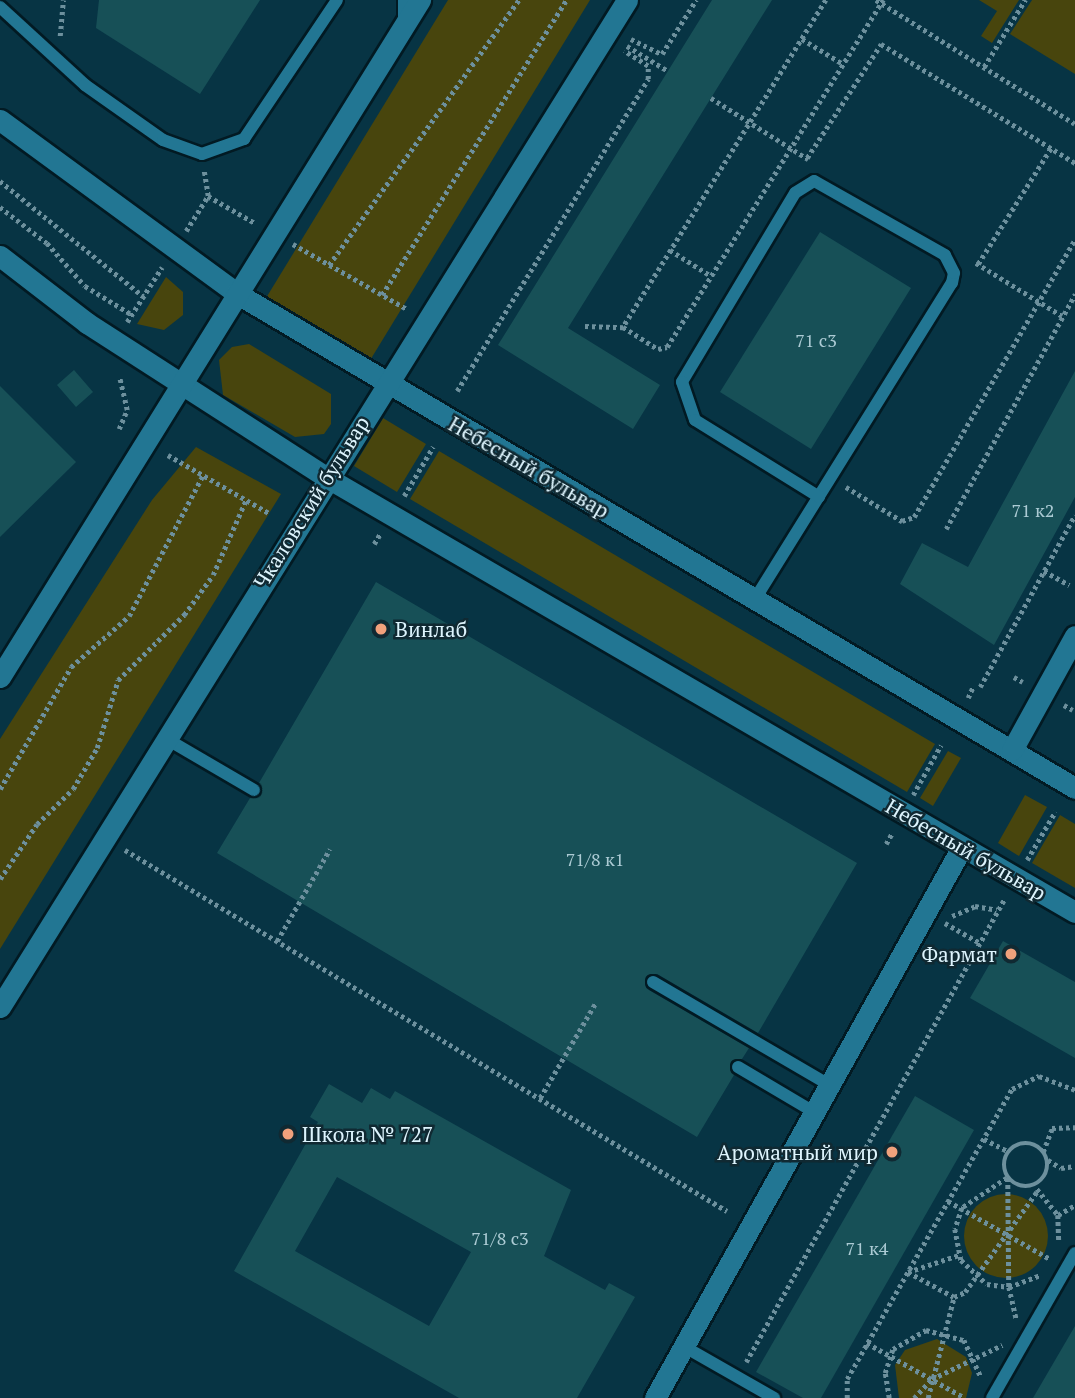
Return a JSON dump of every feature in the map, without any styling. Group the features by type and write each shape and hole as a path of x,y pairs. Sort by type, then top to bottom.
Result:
{"street":[{"path":"0,677 420,0"},
{"name":"Чкаловский бульвар","path":"0,1007 326,477 428,322 627,0"},
{"name":"Небесный бульвар","path":"0,120 236,293 385,384 1075,788"},
{"name":"Небесный бульвар","path":"0,256 181,384 326,477 1075,912"},
{"path":"1012,750 1075,636"},
{"path":"655,1398 962,847"}],"lane":[{"path":"0,7 57,61 163,141 202,154 222,151 244,139 262,119 337,0"},
{"path":"404,0 404,27"},
{"path":"755,600 952,283 951,264 833,186 814,181 795,193 682,382 695,420 819,497"},
{"path":"165,738 254,790"},
{"path":"653,982 829,1085"},
{"path":"738,1067 814,1112"},
{"path":"992,1398 1075,1253"},
{"path":"683,1346 774,1398"}],"path":[{"path":"57,61 63,0"},
{"path":"329,265 519,0"},
{"path":"382,295 565,0"},
{"path":"631,39 662,54 696,0"},
{"path":"623,327 826,0"},
{"path":"984,67 1025,0"},
{"path":"585,326 623,327 665,349 880,1 1075,124"},
{"path":"802,39 843,64"},
{"path":"807,158 881,44 1075,163"},
{"path":"457,391 648,79 648,66 625,48 667,71"},
{"path":"710,98 807,158 814,181"},
{"path":"978,264 1051,148"},
{"path":"0,181 144,296"},
{"path":"208,197 428,322"},
{"path":"0,207 47,243 85,286 131,314"},
{"path":"831,477 910,521 1075,239"},
{"path":"670,250 711,276"},
{"path":"951,264 978,264 1062,316"},
{"path":"946,529 1075,294"},
{"path":"1069,304 1075,308"},
{"path":"119,429 127,410 120,379"},
{"path":"404,496 433,447"},
{"path":"168,455 269,513"},
{"path":"0,789 71,667 128,616 203,475"},
{"path":"0,879 37,824 73,789 97,748 118,680 184,615 213,575 246,500"},
{"path":"980,687 1075,515"},
{"path":"374,544 381,533"},
{"path":"1044,571 1069,585"},
{"path":"1014,677 1023,682"},
{"path":"1064,705 1073,710"},
{"path":"913,796 941,745"},
{"path":"1027,860 1055,812"},
{"path":"886,844 892,833"},
{"path":"277,941 330,849"},
{"path":"125,850 727,1210"},
{"path":"738,1378 1005,898"},
{"path":"979,943 944,926 966,908 998,911"},
{"path":"540,1098 596,1002"},
{"path":"847,1398 847,1379 867,1343 984,1139 1024,1080 1039,1076 1075,1090"},
{"path":"1043,1152 1052,1128 1075,1127"},
{"path":"984,1139 1009,1152"},
{"path":"1009,1152 1022,1143 1043,1152 1047,1159 1061,1168 1075,1166"},
{"path":"914,1398 932,1379 975,1355 1024,1342 1009,1287 1009,1152"},
{"path":"928,1398 948,1331 954,1297 978,1279 1046,1175 1047,1159"},
{"path":"1008,1178 1020,1186 1036,1188 1058,1215 1055,1261 1029,1282 1009,1287 978,1279 959,1255 955,1229 961,1208 1008,1178"},
{"path":"948,1201 1055,1261"},
{"path":"1058,1215 1075,1205"},
{"path":"908,1272 959,1255"},
{"path":"908,1272 954,1297"},
{"path":"889,1398 884,1373 890,1355 914,1333 948,1331 975,1355 979,1390"},
{"path":"867,1343 965,1398"}],"shaded area":[{"path":"448,0 590,0 369,362 266,298"},
{"path":"979,0 1019,0 992,43 981,36 997,11"},
{"path":"1032,0 1075,0 1075,74 1010,34"},
{"path":"166,277 183,292 183,315 164,330 137,324"},
{"path":"249,344 331,394 331,424 324,434 295,437 223,395 219,360 232,347"},
{"path":"383,418 426,444 397,492 354,466"},
{"path":"196,447 281,494 0,949 0,739 152,500"},
{"path":"439,451 935,744 907,792 410,499"},
{"path":"948,751 961,758 933,806 920,798"},
{"path":"1025,795 1047,807 1019,856 998,843"},
{"path":"1060,815 1075,824 1075,888 1032,863"},
{"path":"1006,1194 1022,1197 1036,1206 1045,1220 1048,1236 1045,1252 1036,1266 1022,1275 1006,1278 990,1275 976,1266 967,1252 964,1236 967,1220 976,1206 990,1197"},
{"path":"937,1339 966,1357 972,1373 966,1398 899,1398 895,1365 905,1350"}],"building":[{"path":"99,0 260,0 200,94 96,28"},
{"path":"712,0 772,0 568,328 660,385 633,429 498,345"},
{"path":"820,232 911,288 811,449 720,392"},
{"path":"74,370 93,392 76,407 57,385"},
{"path":"1075,371 1075,497 994,645 900,584 922,543 968,567"},
{"path":"0,386 76,462 0,537"},
{"path":"376,582 857,863 758,1033 657,974 646,977 649,990 749,1048 742,1059 731,1062 734,1075 697,1137 217,853 250,798 261,795 259,783"},
{"path":"1003,941 1075,982 1075,1058 970,998"},
{"path":"329,1084 362,1103 371,1088 390,1099 395,1091 571,1190 544,1256 605,1290 609,1283 635,1297 577,1398 459,1398 234,1271 318,1122 310,1117","holes":["337,1177 471,1252 429,1326 295,1251"]},
{"path":"915,1096 974,1130 821,1398 803,1398 756,1372"},
{"path":"1075,1326 1075,1398 1033,1398"}],"place":[{"name":"Винлаб","path":"381,629"},
{"name":"Фармат","path":"1011,954"},
{"name":"Школа № 727","path":"288,1134"},
{"name":"Ароматный мир","path":"892,1152"}]}
